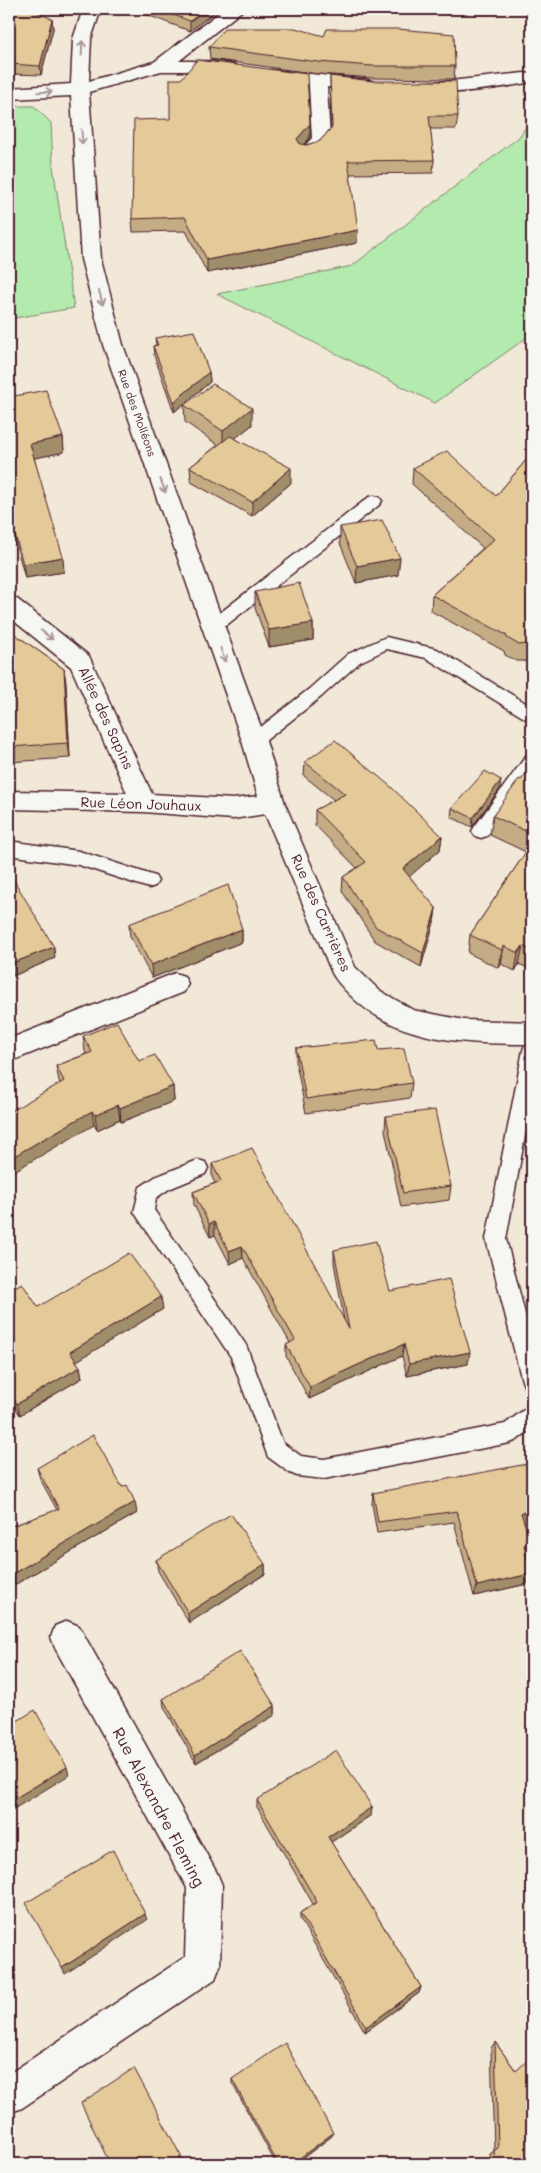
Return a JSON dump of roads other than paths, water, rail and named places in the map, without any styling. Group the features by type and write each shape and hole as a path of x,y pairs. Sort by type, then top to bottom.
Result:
{"street":[{"name":"Rue des Molléons","path":"92,9 82,39 80,89 90,258 113,345 254,741 273,804"},
{"path":"160,66 235,9"},
{"path":"9,94 80,89 160,66 210,66 318,81 382,86"},
{"path":"401,86 450,87 524,78"},
{"path":"308,152 321,139 318,81"},
{"name":"Allée des Sapins","path":"9,605 81,662 136,783 142,803"},
{"name":"Rue Léon Jouhaux","path":"9,800 142,803 233,809 273,804"},
{"name":"Rue des Carrières","path":"273,804 346,973 370,998 407,1020 464,1031 532,1033"},
{"path":"9,1051 175,984"},
{"name":"Rue Alexandre Fleming","path":"9,2095 202,1966 205,1885 67,1637"}],"lane":[{"path":"213,627 374,501"},
{"path":"254,741 315,693 354,658 386,643 431,653 532,715"},
{"path":"481,831 532,760"},
{"path":"9,848 79,858 149,881"},
{"path":"532,1050 496,1239 532,1382"},
{"path":"198,1168 162,1183 147,1192 144,1212 239,1352 275,1450 296,1466 324,1469 510,1433 532,1416"}]}
